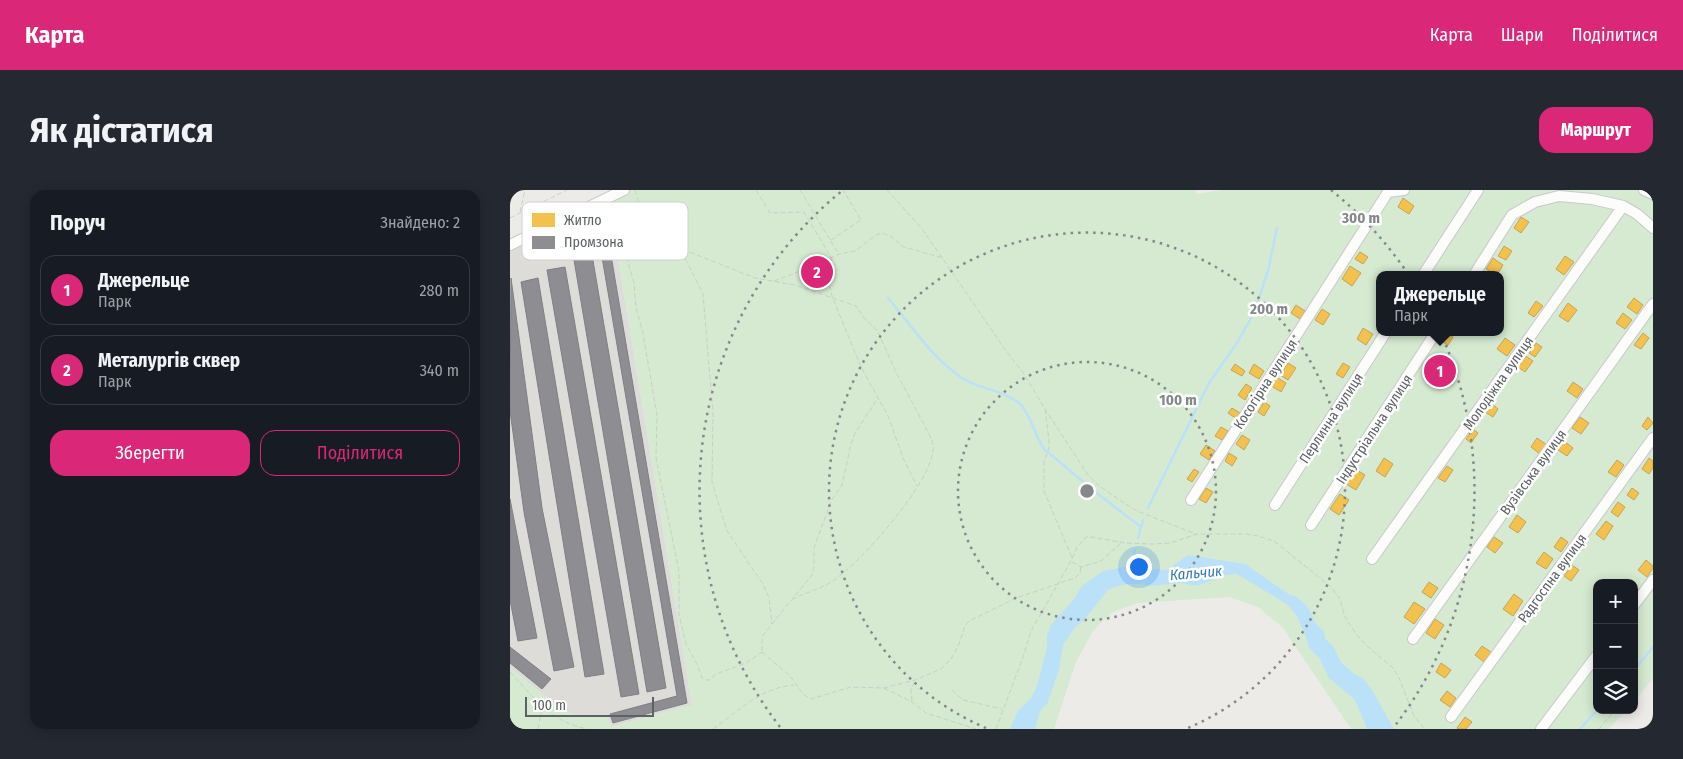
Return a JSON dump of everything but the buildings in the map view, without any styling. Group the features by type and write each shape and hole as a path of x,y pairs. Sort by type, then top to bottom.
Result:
{"street":[{"path":"599,202 624,190"},
{"name":"Косогірна вулиця","path":"1191,500 1388,192 1404,190"},
{"path":"1426,271 1478,190"},
{"path":"1644,190 1653,194"},
{"path":"1477,271 1512,215 1535,202 1559,196 1592,199 1623,206 1637,214 1653,228"},
{"name":"Молодіжна вулиця","path":"1372,559 1623,206"},
{"path":"510,245 522,239"},
{"name":"Вузівська вулиця","path":"1413,639 1653,304"},
{"name":"Перлинна вулиця","path":"1275,505 1383,336"},
{"name":"Індустріальна вулиця","path":"1311,525 1433,336"},
{"name":"Радгоспна вулиця","path":"1451,717 1653,438"},
{"path":"1638,600 1653,580"},
{"path":"1542,729 1593,660"}],"path":[{"path":"542,202 567,190"},
{"path":"635,190 639,202"},
{"path":"756,190 770,213 804,212 832,259 828,279 832,296 861,367 879,397 904,460 918,487"},
{"path":"800,190 839,254"},
{"path":"830,240 861,220 843,190"},
{"path":"887,190 922,229 944,259 1004,348 1024,374 1088,475 1098,485 1137,511 1197,534 1258,536 1274,541 1331,587 1340,599 1346,618 1356,634 1393,668 1414,716 1424,729"},
{"path":"510,218 520,213 522,205"},
{"path":"773,281 832,259 839,254 855,251 876,235 882,233 890,236 904,247 944,259"},
{"path":"688,252 754,278 795,285 832,296 856,306 876,330 933,444 933,452 918,487 906,504 853,563 836,579 822,588 793,599"},
{"path":"627,260 634,283 636,308 643,333 657,415 656,458 679,571 679,615 686,644 702,678 706,680 746,662 762,652"},
{"path":"686,260 703,294 713,413 712,482 727,531 763,584 769,598 772,624"},
{"path":"879,397 855,433 842,485 831,501 814,548 812,575 762,637 762,652 792,678 795,685 807,698 812,699 851,687 884,688 916,680 941,669 951,659 969,621 1016,598 1075,578 1080,573 1081,567"},
{"path":"1045,409 1049,448 1045,456 1044,491 1071,560 1081,567"},
{"path":"996,729 1031,630 1077,547 1086,537 1122,543 1170,543 1197,534"},
{"path":"1081,567 1100,561 1122,543"},
{"path":"510,672 542,708 568,724 588,729"},
{"path":"912,702 911,690 916,680"},
{"path":"713,729 760,694 783,686 795,685"},
{"path":"884,688 912,702 926,712 976,729"},
{"path":"952,690 963,700 1002,709"},
{"path":"538,729 542,708"},
{"path":"1599,729 1612,714"}],"shaded area":[{"path":"522,246 522,260 618,260 692,705 611,727 606,715 579,717 562,710 510,668 510,252"}],"green space":[{"path":"624,190 1195,190 1197,194 1222,190 1653,190 1653,679 1638,696 1638,579 1593,579 1593,714 1622,714 1609,729 1351,729 1283,628 1258,607 1229,597 1137,603 1111,613 1093,631 1076,662 1054,729 510,729 510,668 562,710 579,717 606,715 611,727 692,705 618,260 688,260 688,202 599,202"},
{"path":"522,239 522,246 510,252 510,245"}],"water":[{"name":"Кальчик","path":"1188,555 1245,564 1290,595 1297,597 1307,606 1315,623 1324,631 1325,639 1333,646 1341,662 1354,674 1363,678 1372,690 1394,729 1367,729 1355,700 1329,678 1320,659 1309,648 1297,616 1288,605 1237,574 1226,575 1197,586 1180,583 1151,586 1128,584 1114,587 1107,591 1084,620 1075,627 1063,645 1059,670 1047,704 1040,712 1035,729 1010,729 1018,711 1031,698 1036,689 1047,648 1047,635 1051,625 1074,599 1082,586 1103,571 1125,567 1167,570"}],"waterway":[{"path":"1148,508 1209,383 1237,343 1254,313 1268,271 1277,228"},
{"path":"888,298 922,341 941,361 969,382 1015,400 1021,405 1028,416 1044,449 1141,527"},
{"path":"1138,538 1143,520"},
{"path":"1130,570 1135,550"},
{"path":"1635,669 1653,647"},
{"path":"1580,729 1593,714"}],"place":[{"name":"Металургів сквер","path":"817,272"},
{"name":"Джерельце","path":"1440,371"}]}
